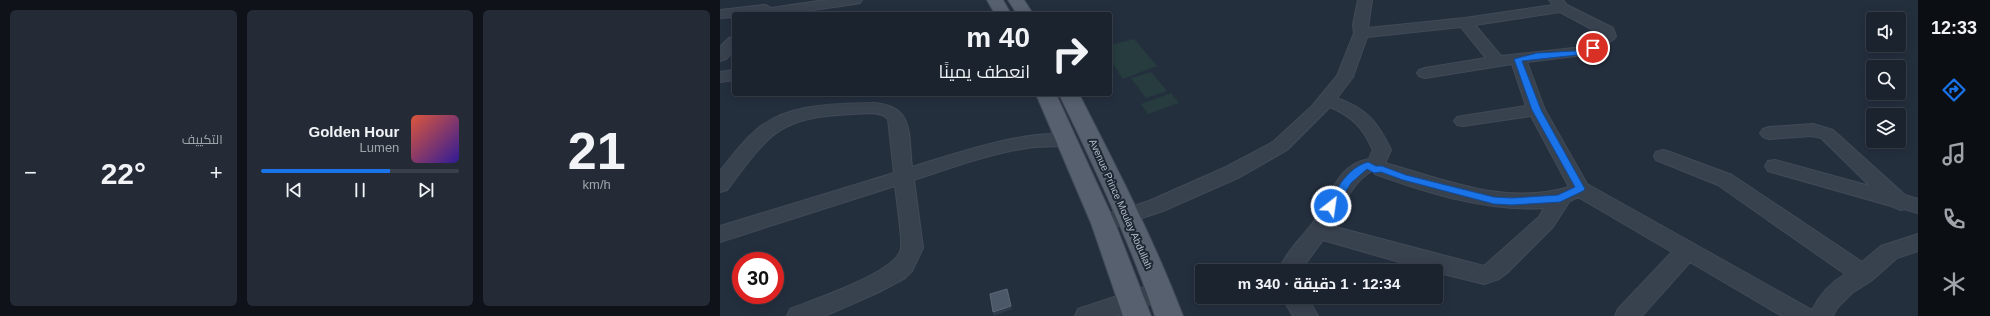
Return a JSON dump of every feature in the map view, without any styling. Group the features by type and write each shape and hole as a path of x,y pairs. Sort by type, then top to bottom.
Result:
{"main road":[{"path":"995,0 1002,12"},
{"path":"1016,0 1024,12"},
{"name":"Avenue Prince Moulay Abdullah","path":"1047,96 1061,130 1114,219 1160,291 1169,316"},
{"name":"Avenue Prince Moulay Abdullah","path":"1071,96 1100,156 1135,308"}],"street":[{"path":"738,12 850,0"},
{"path":"1114,219 1156,206 1212,181 1274,150 1302,127 1328,100 1345,77 1354,57 1361,33 1360,25 1365,0"},
{"path":"1361,33 1465,22 1559,4 1608,31 1609,36 1587,51 1497,61 1425,73"},
{"path":"720,14 732,13"},
{"path":"1465,22 1497,61"},
{"path":"720,56 732,43"},
{"path":"1518,59 1536,110 1580,189 1803,316"},
{"path":"720,77 732,75"},
{"path":"1328,100 1357,113 1364,119 1382,150 1376,164"},
{"path":"720,185 760,136 772,126 784,120 803,114 837,109 876,108 893,113 897,118 912,248 905,265 888,277 799,316"},
{"path":"1463,121 1536,110"},
{"path":"720,234 904,176 1027,142 1061,130"},
{"path":"1769,133 1813,130 1827,134 1909,205"},
{"path":"1663,156 1725,180 1862,275"},
{"path":"1292,264 1318,230 1347,180 1360,168 1376,164 1403,177 1494,200 1512,202 1560,199 1580,189"},
{"path":"1775,166 1909,205"},
{"path":"1318,230 1427,261 1484,275 1491,273 1499,267 1546,222 1560,199"},
{"path":"1820,316 1829,301 1844,286 1862,275 1889,252 1918,242"},
{"path":"1627,316 1687,250"},
{"path":"1088,316 1135,308 1160,291"},
{"path":"1298,304 1306,316"}],"green space":[{"path":"1134,39 1157,66 1123,79 1112,63 1112,44"},
{"path":"1151,72 1167,91 1146,98 1131,78"},
{"path":"1171,93 1179,103 1148,114 1141,104"}],"building":[{"path":"1007,289 1011,306 993,312 990,294"}],"route":[{"path":"1331,206 1347,180 1360,168 1368,165 1374,170 1382,169 1403,177 1473,196 1494,200 1512,202 1560,199 1580,189 1536,110 1524,72 1518,59 1553,54 1575,54 1593,48"}]}
